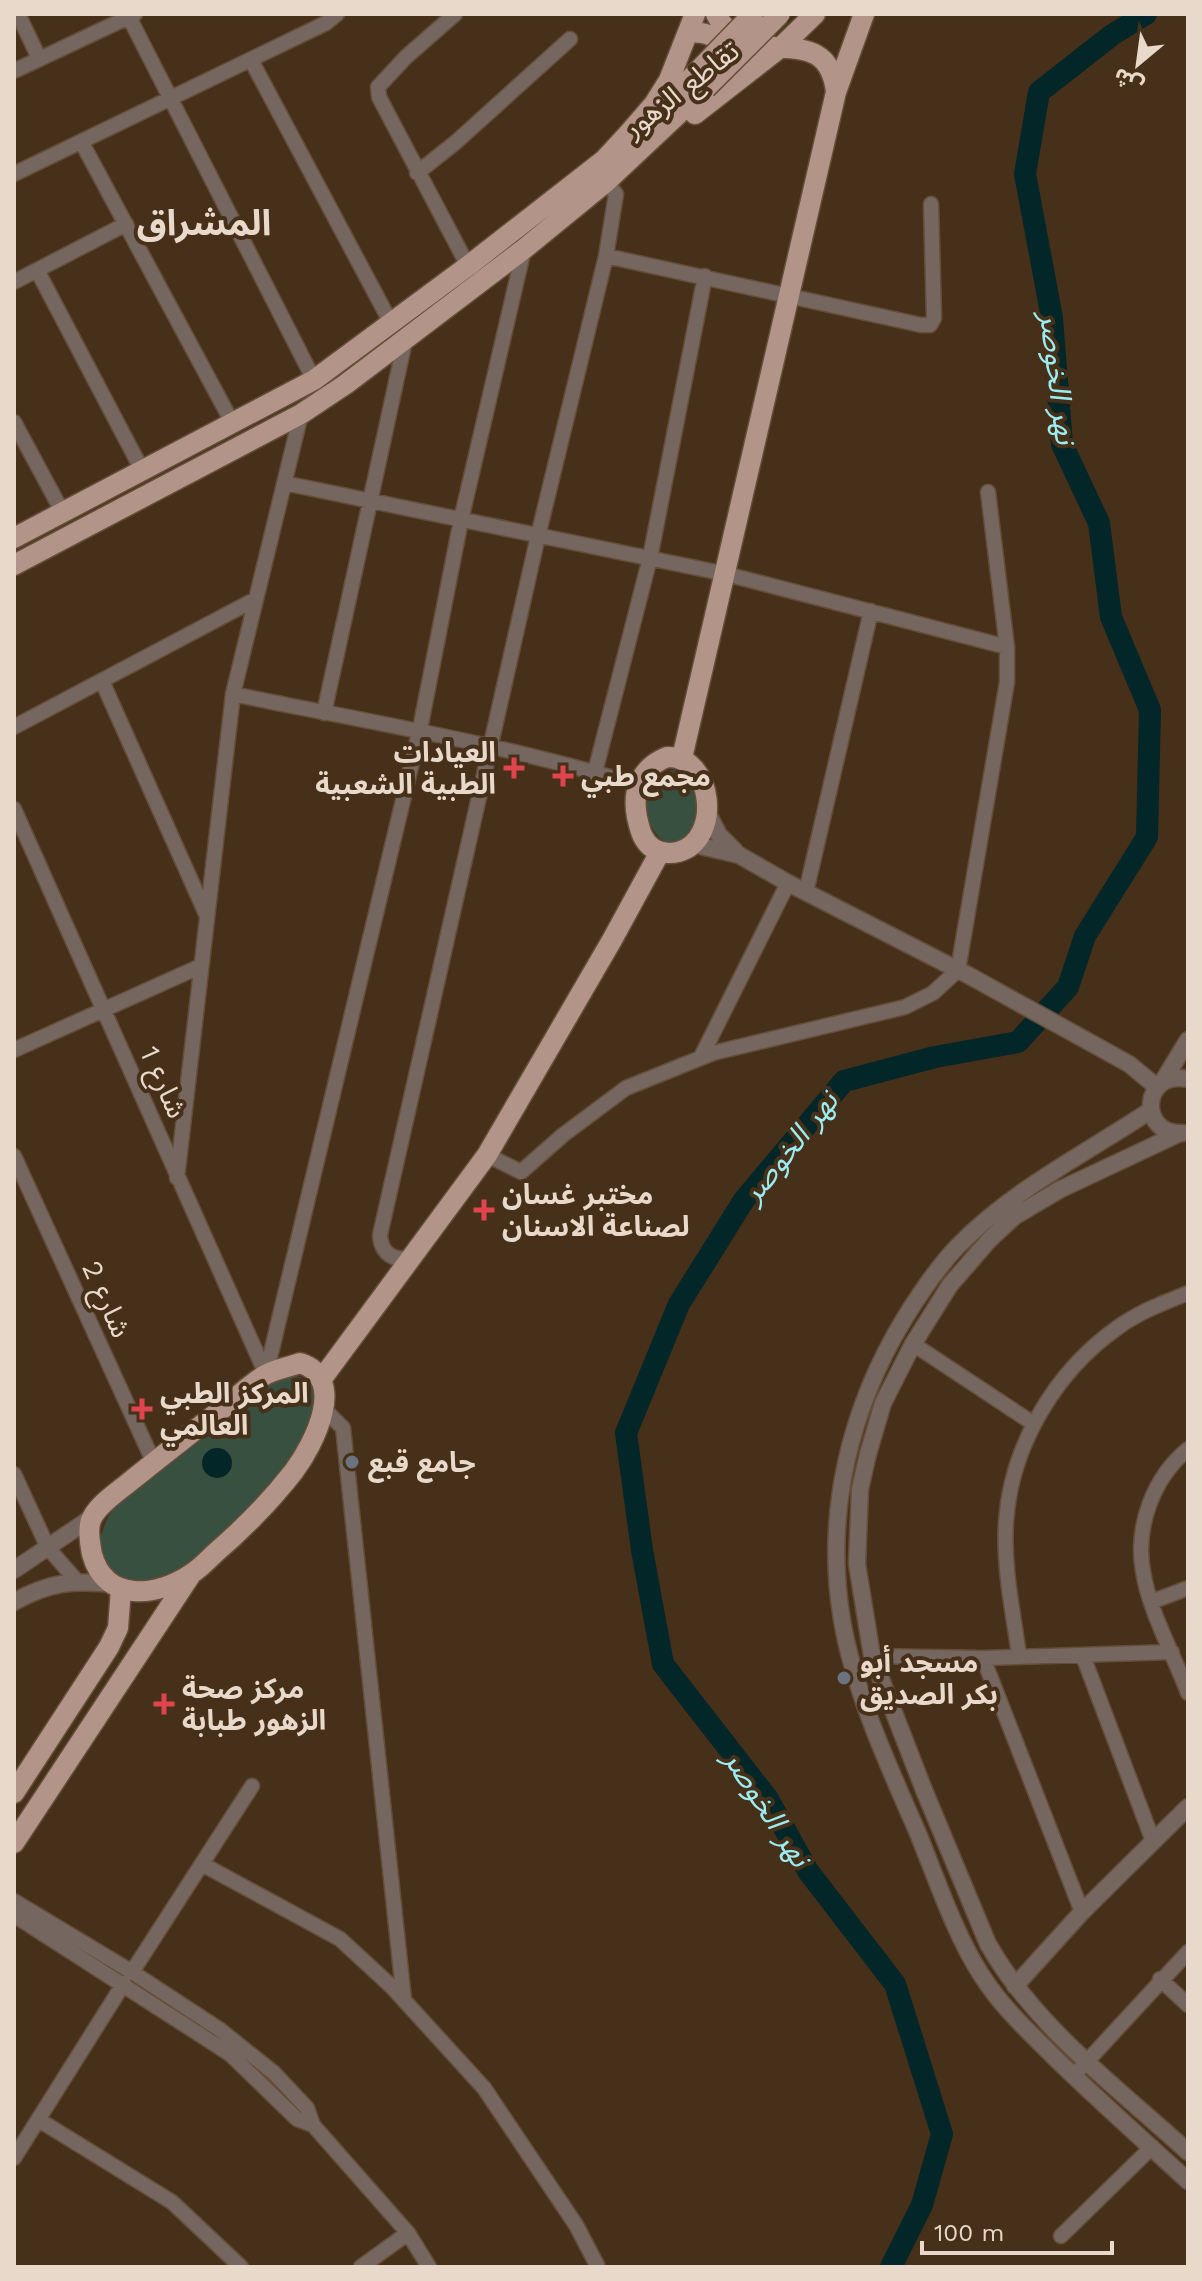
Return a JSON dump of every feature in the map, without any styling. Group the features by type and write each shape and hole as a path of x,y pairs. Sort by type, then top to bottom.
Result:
{"main road":[{"path":"716,14 736,39 763,48 801,49 818,56 832,71 836,92"},
{"path":"700,82 753,14"},
{"path":"14,565 301,414 405,341 524,249 700,82 780,14"},
{"name":"تقاطع الزهور","path":"608,172 739,80 781,47 815,14"},
{"path":"682,758 836,92 864,14"},
{"path":"14,538 314,380 468,266 608,172 654,104 677,63 692,24 728,47 739,64 739,80"},
{"path":"682,758 698,777 705,794 707,812 704,828 692,844 674,852 660,852 647,843 640,833 635,802 637,785 660,760 682,758"},
{"path":"321,1380 487,1155 660,852"},
{"path":"14,1843 191,1575 248,1524 295,1470 324,1409 325,1391 310,1366 300,1363 266,1374 107,1501 91,1518 90,1544 94,1562 106,1579 117,1586 140,1593 155,1591 191,1575"},
{"path":"16,1785 109,1647 118,1628 117,1586"}],"street":[{"path":"18,14 39,58"},
{"path":"14,174 170,101 326,23 337,14"},
{"path":"455,14 406,57 378,87 379,97 417,173 468,266"},
{"path":"14,71 132,16 170,101 314,380"},
{"path":"417,173 570,39"},
{"path":"251,60 391,323"},
{"path":"82,143 232,422"},
{"path":"415,1255 403,1259 391,1257 382,1248 380,1235 538,536 606,256 616,194 608,172"},
{"path":"606,256 930,325 934,318 931,204"},
{"path":"14,282 126,224"},
{"path":"266,1374 420,729 461,520 524,249"},
{"path":"37,270 142,470"},
{"path":"595,772 650,558 705,276"},
{"path":"324,713 405,341"},
{"path":"177,1178 233,694 301,414"},
{"path":"14,422 63,513"},
{"path":"284,483 726,574 1007,647"},
{"path":"487,1155 521,1172 563,1135 626,1088 701,1057 895,1011 921,1001 963,972 1007,682 1007,647 988,492"},
{"path":"14,727 254,600"},
{"path":"806,892 871,611"},
{"path":"102,681 206,914"},
{"path":"233,694 420,729 637,785"},
{"name":"شارع 1","path":"14,809 266,1374"},
{"path":"707,812 719,835 739,855 963,972 1160,1084"},
{"path":"692,844 739,855"},
{"path":"701,1057 788,883"},
{"path":"14,1050 201,966"},
{"path":"1183,1133 1170,1133 1157,1124 1151,1102 1188,1040"},
{"path":"1160,1084 1179,1077 1188,1079"},
{"path":"1151,1110 1005,1204 956,1248 919,1295 895,1334 865,1395 846,1457 837,1517 842,1620 855,1676 903,1799 981,1975 1015,2018 1188,2181"},
{"path":"1117,1133 1126,1134 1133,1141 1132,1156"},
{"path":"1183,1133 1059,1190 1015,1216 990,1239 950,1285 913,1344 883,1403 873,1432 860,1489 857,1564 872,1656 988,1944 1015,1986 1087,2061 1188,2152"},
{"name":"شارع 2","path":"14,1156 154,1463"},
{"path":"1019,1655 1007,1572 1006,1523 1010,1486 1021,1449 1058,1387 1090,1350 1149,1308 1188,1293"},
{"path":"913,1344 1034,1424"},
{"path":"324,1409 343,1428 404,2000"},
{"path":"1188,1449 1178,1457 1160,1482 1147,1510 1141,1540 1143,1571 1151,1602 1188,1693"},
{"path":"14,1474 48,1548 76,1580"},
{"path":"14,1570 91,1518"},
{"path":"14,1602 33,1591 76,1580 117,1586"},
{"path":"1151,1602 1188,1588"},
{"path":"872,1656 983,1658 1172,1652"},
{"path":"1083,1656 1153,1841"},
{"path":"983,1658 1082,1912"},
{"path":"14,2158 252,1786"},
{"path":"903,1799 924,1790"},
{"path":"1015,1986 1082,1912 1188,1807"},
{"path":"202,1864 340,1939 404,2000 484,2088 576,2225 596,2267"},
{"path":"14,1901 128,1978 230,2054 297,2119 313,2125 408,2233 429,2267"},
{"path":"14,1915 128,1978"},
{"path":"1074,2076 1188,1952"},
{"path":"1160,1979 1188,2005"},
{"path":"39,2120 172,2202 241,2267"},
{"path":"1061,2236 1152,2147"},
{"path":"361,2267 408,2233"}],"green space":[{"path":"674,770 692,784 700,818 683,843 668,845 651,826 645,803 646,792 652,782"},
{"path":"293,1375 306,1379 314,1389 311,1416 283,1470 251,1505 192,1561 163,1579 131,1584 107,1568 100,1549 101,1538 109,1516 122,1497 272,1380"}],"water":[{"path":"217,1448 228,1452 232,1463 228,1474 217,1478 206,1474 202,1463 206,1452"}],"waterway":[{"name":"نهر الخوصر","path":"891,2267 922,2205 942,2134 895,1984 808,1871 768,1799 663,1664 642,1550 626,1433 679,1304 744,1200 844,1081 935,1057 1018,1042 1068,987 1085,936 1147,837 1150,710 1111,617 1099,523 1062,444 1052,318 1025,174 1039,92 1112,35 1146,14"}],"place":[{"name":"العيادات الطبية الشعبية","path":"514,768"},
{"name":"مجمع طبي","path":"563,776"},
{"name":"مختبر غسان لصناعة الاسنان","path":"484,1210"},
{"name":"المركز الطبي العالمي","path":"142,1409"},
{"name":"جامع قبع","path":"352,1462"},
{"name":"مسجد أبو بكر الصديق","path":"844,1678"},
{"name":"مركز صحة الزهور طبابة","path":"164,1704"}],"district":[{"name":"المشراق","path":"204,222"}]}
